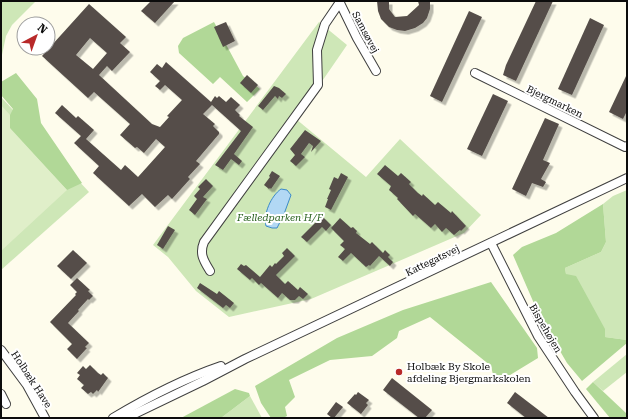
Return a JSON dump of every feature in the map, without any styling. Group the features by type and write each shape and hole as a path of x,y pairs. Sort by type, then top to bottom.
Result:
{"street":[{"name":"Samsøvej","path":"340,2 357,38 376,71"},
{"path":"210,271 202,255 204,242 318,85 317,50 325,24 340,2"},
{"name":"Bjergmarken","path":"475,73 625,147 627,146"},
{"name":"Kattegatsvej","path":"126,418 245,358 627,178"},
{"name":"Bispehøjen","path":"491,243 538,336 594,418"},
{"name":"Holbæk Have","path":"1,350 26,385 45,418"},
{"name":"Kattegatsvej","path":"113,418 148,398 200,374 245,358"},
{"path":"1,394 6,404"}],"green space":[{"path":"1,1 36,1 21,16 16,16 16,21 6,36 1,57"},
{"path":"214,22 243,76 260,89 247,102 220,77 213,84 179,53 178,46 183,38"},
{"name":"Fælledparken H/F","path":"319,22 347,45 296,119 366,177 400,139 481,215 464,233 311,299 229,317 196,291 168,257 153,245"},
{"path":"16,73 37,99 41,123 82,183 67,190 9,128 10,115 13,109 1,95 1,82"},
{"path":"1,97 89,192 1,270"},
{"path":"1,105 10,115 10,128 67,190 1,251"},
{"path":"627,190 627,340 605,337 566,274 565,268 601,252 606,242 603,204 613,196"},
{"path":"603,204 606,242 601,252 565,268 566,274 576,276 605,329 605,337 627,340 627,343 582,381 567,363 539,315 513,255 522,247 556,233"},
{"path":"491,282 537,348 538,358 500,381 494,379 491,366 430,317 399,331 397,338 372,356 330,360 289,380 295,397 285,407 287,416 283,418 271,418 261,403 255,386 337,338 403,310"},
{"path":"627,354 627,372 603,391 593,382"},
{"path":"593,382 627,414 627,418 610,418 586,389"},
{"path":"235,389 249,393 250,396 221,418 181,418"},
{"path":"250,396 262,418 221,418"}],"water":[{"path":"281,189 287,190 291,195 277,228 272,228 266,226 265,221 267,211 274,196"}],"building":[{"path":"151,1 175,1 155,23 141,11"},
{"path":"377,1 389,1 389,9 395,17 407,16 419,5 418,1 430,1 430,9 427,18 423,23 415,28 405,31 397,30 389,27 381,19"},
{"path":"536,1 553,1 516,81 503,75 506,65"},
{"path":"89,4 126,37 120,43 130,52 112,71 107,66 99,75 152,124 160,127 169,117 167,116 182,100 165,85 160,90 155,86 160,81 150,72 157,64 162,68 166,62 211,102 215,96 217,98 219,96 226,102 231,97 240,105 235,110 240,115 239,116 253,127 234,154 242,161 239,165 231,159 223,170 215,165 241,131 212,105 203,114 215,124 213,126 219,134 196,161 200,164 188,177 190,179 172,199 168,195 155,207 142,194 129,206 93,173 99,166 74,143 81,136 55,113 62,105 76,118 78,116 94,130 86,139 121,170 125,165 138,177 165,147 156,139 144,153 137,147 135,148 120,135 130,124 94,92 88,98 42,56 56,56 56,41","holes":["90,38 107,53 93,69 76,55"]},
{"path":"469,11 482,17 442,102 430,96"},
{"path":"590,18 604,25 572,95 558,89"},
{"path":"226,22 235,41 223,47 214,27"},
{"path":"627,74 627,111 623,119 609,112"},
{"path":"247,75 258,85 251,93 240,83"},
{"path":"274,86 286,94 282,98 279,96 278,99 275,96 263,110 258,106"},
{"path":"493,94 508,101 482,156 467,149"},
{"path":"545,118 559,124 543,160 550,163 541,179 546,182 543,187 532,183 526,196 512,189"},
{"path":"305,130 321,141 311,152 313,146 309,143 301,154 305,157 296,166 290,161 295,155 290,149"},
{"path":"385,165 398,176 401,173 411,182 409,184 418,193 422,196 423,194 435,205 438,202 451,213 452,211 466,226 454,235 446,228 442,232 435,224 431,228 415,214 413,216 389,190 391,186 377,174"},
{"path":"272,171 280,176 271,189 269,189 264,185 270,177 269,176"},
{"path":"341,173 348,177 331,210 325,207 331,190 329,189 334,177 338,179"},
{"path":"206,179 213,186 203,197 207,199 195,215 189,210 197,199 194,196 200,189 198,187"},
{"path":"322,216 331,225 326,231 322,227 307,242 301,237"},
{"path":"340,218 351,228 353,227 357,231 356,233 370,244 372,242 383,253 385,250 390,255 388,257 393,262 390,266 379,256 370,266 369,265 366,267 351,253 343,261 338,257 345,249 340,245 344,241 331,228"},
{"path":"168,226 175,230 163,249 157,245"},
{"path":"287,248 295,256 276,275 285,284 288,281 298,290 300,287 308,294 303,299 299,296 295,300 290,300 282,293 278,298 261,283 259,285 252,278 250,280 237,269 241,264 244,266 246,265 260,277 270,265 272,267 284,256 282,253"},
{"path":"73,250 87,263 71,279 57,266"},
{"path":"77,278 90,290 88,291 93,296 89,300 88,299 68,323 89,343 85,347 87,348 77,359 67,349 72,344 50,322 76,295 75,294 77,292 70,285"},
{"path":"200,283 217,294 219,291 234,303 230,308 226,305 223,308 197,288"},
{"path":"90,365 98,373 101,375 103,373 108,378 98,392 97,390 93,394 91,392 88,394 81,388 84,385 77,379 80,375 77,373 83,366 86,369"},
{"path":"392,378 432,410 425,418 419,418 383,390"},
{"path":"358,392 369,400 366,403 368,405 361,414 347,403"},
{"path":"515,392 549,418 526,418 507,403"},
{"path":"336,402 343,407 334,418 332,418 327,414"}],"place":[{"name":"Holbæk By Skole afdeling Bjergmarkskolen","path":"399,372"}]}
